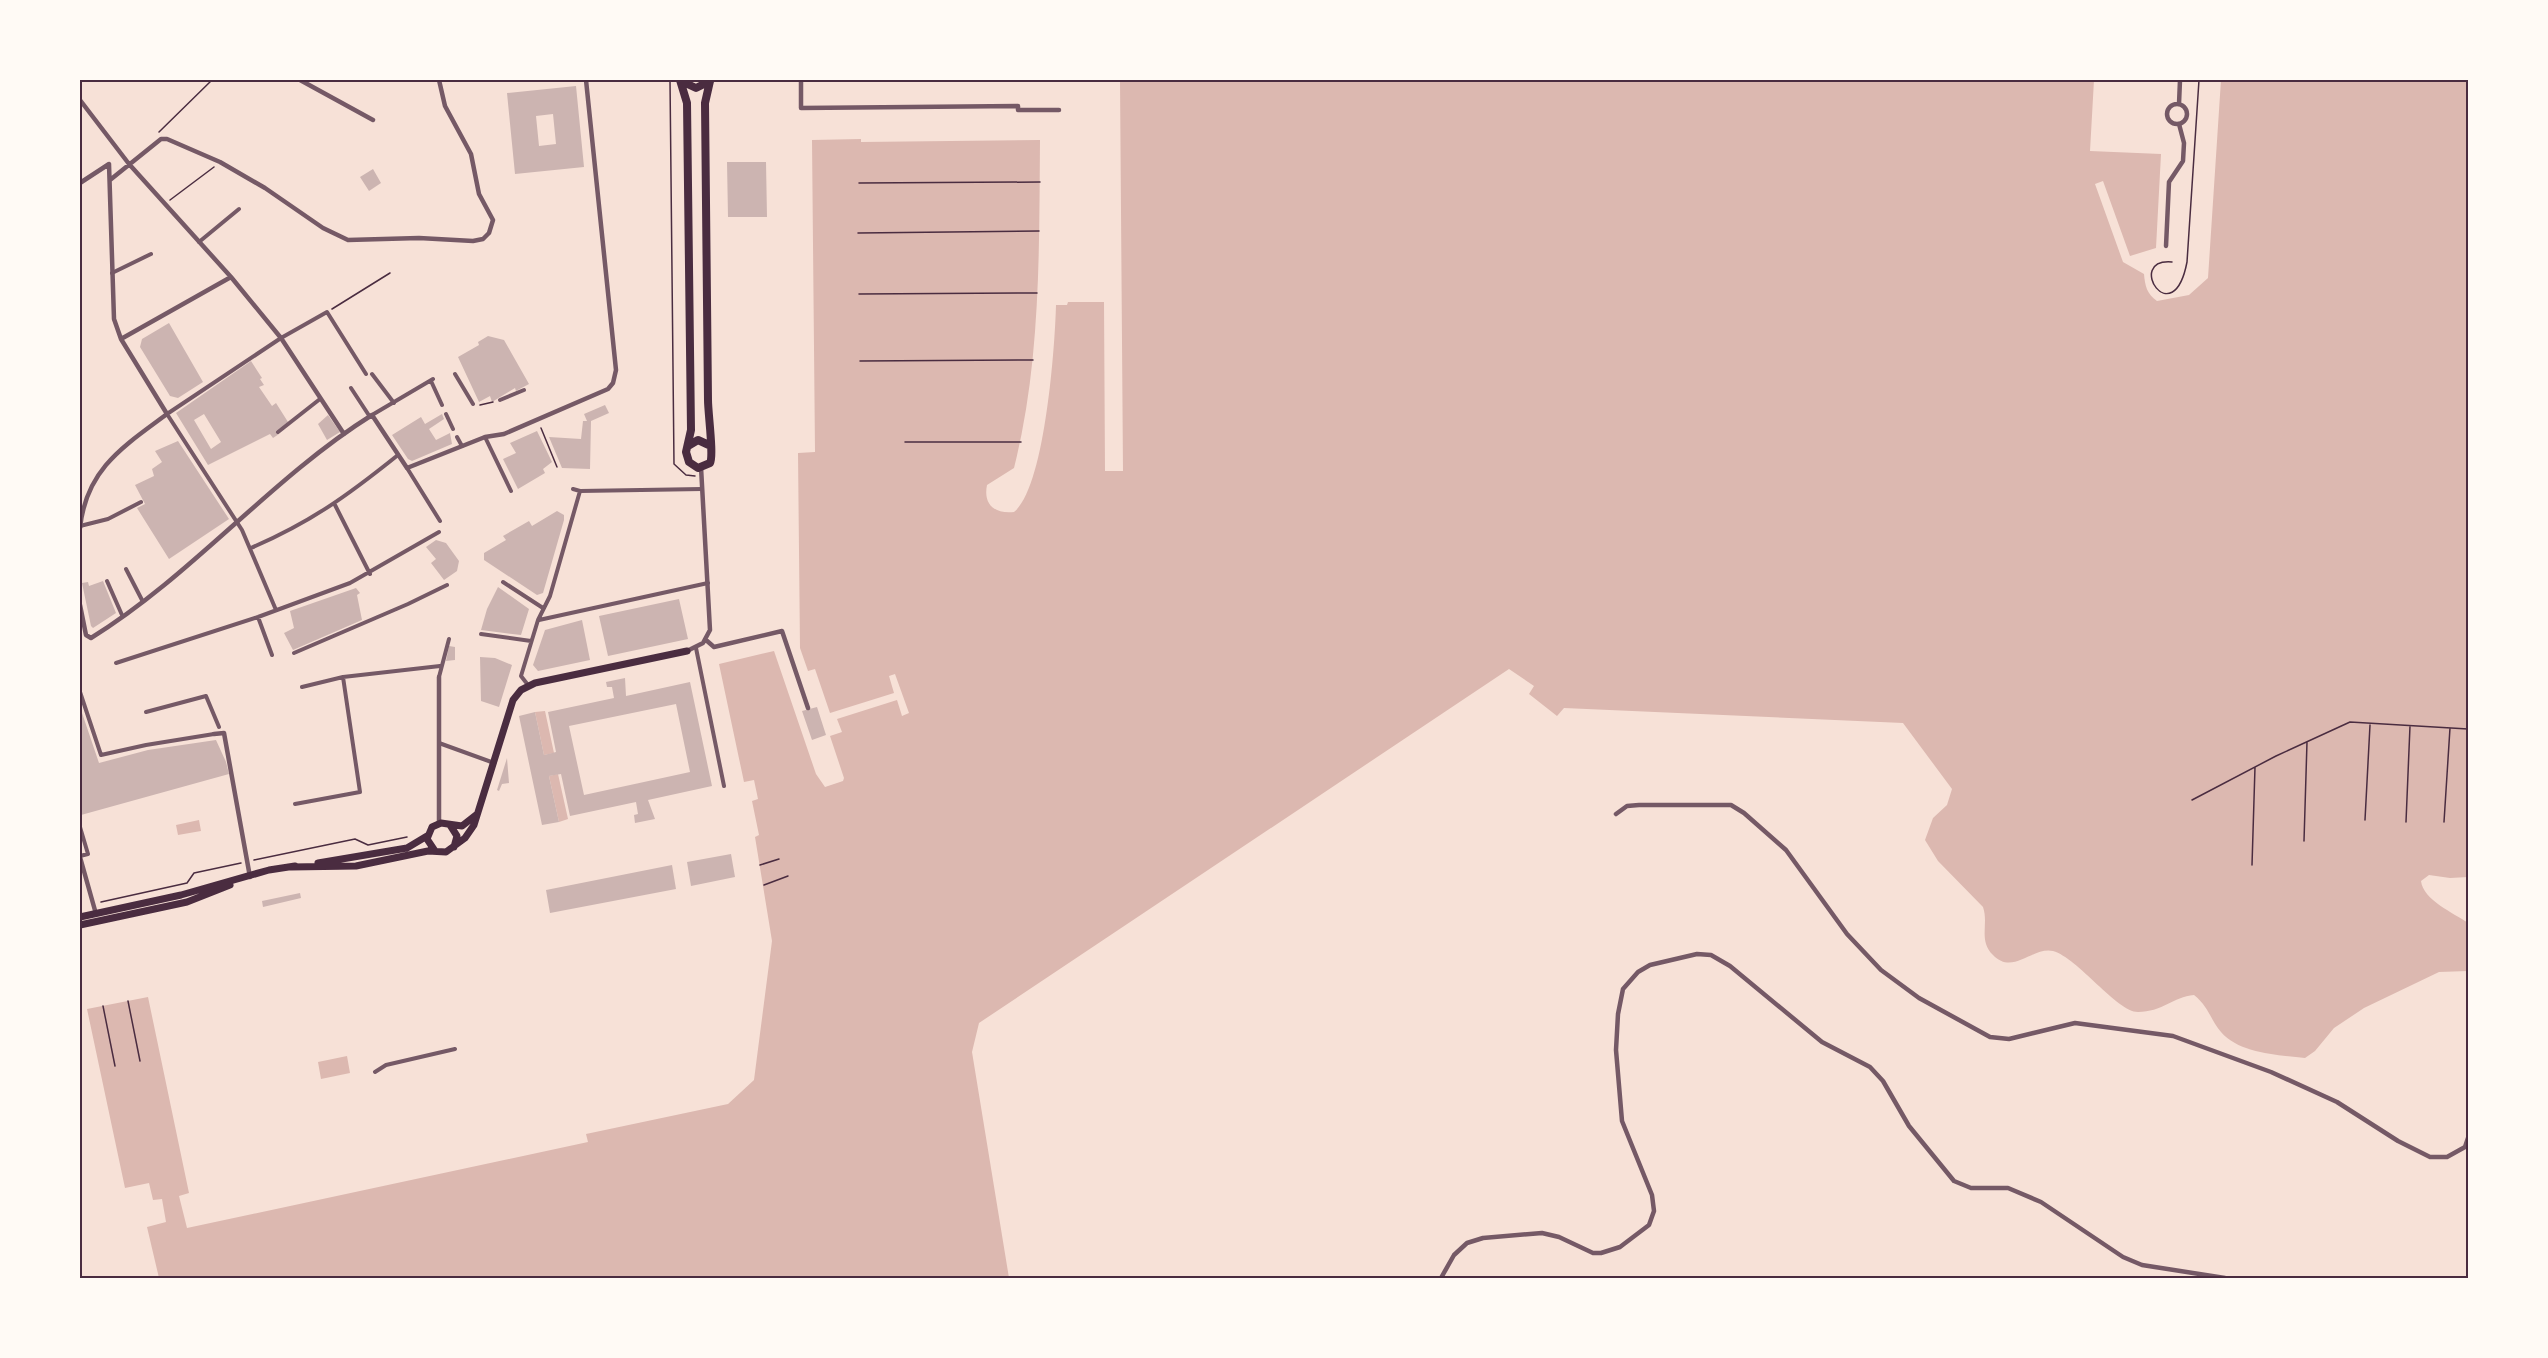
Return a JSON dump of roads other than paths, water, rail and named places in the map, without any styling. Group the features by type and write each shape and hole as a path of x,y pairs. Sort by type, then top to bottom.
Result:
{"main road":[{"path":"681,80 686,85 696,88 710,80"},
{"path":"681,80 687,103 692,430 687,459 701,472 712,460 708,429 705,103 710,80"},
{"path":"688,446 702,440 712,447"},
{"path":"291,867 356,866 453,848 470,832 482,804 513,700 519,691 528,686 687,651"},
{"path":"80,917 181,896 291,867 407,848 427,836 430,829 439,824 458,827 467,824 482,804"},
{"path":"450,825 457,836 453,848"},
{"path":"427,836 430,847 438,852"},
{"path":"80,925 195,900 250,877"}],"street":[{"path":"300,80 373,120"},
{"path":"110,180 161,139 175,142 220,162 266,188 323,228 348,240 419,238 473,242 483,239 489,233 493,220 479,194 471,154 445,106 439,80"},
{"path":"407,468 485,437 504,434 604,392 613,382 616,370 586,80"},
{"path":"801,80 801,108 1018,106 1018,111 1059,110"},
{"path":"2179,104 2180,80"},
{"path":"80,99 129,164 231,277 281,338 345,434"},
{"path":"2179,104 2187,114 2179,124"},
{"path":"2179,104 2169,108 2167,114 2169,120 2179,124"},
{"path":"2166,246 2169,182 2183,161 2184,143 2179,124"},
{"path":"80,183 110,164 112,310 121,339 236,523 250,548 276,610"},
{"path":"199,242 239,209"},
{"path":"111,273 151,254"},
{"path":"121,339 231,277"},
{"path":"141,502 108,519 80,527 82,503 108,460 167,414 281,338 327,312 369,374 394,403"},
{"path":"455,374 473,404"},
{"path":"80,604 86,635 91,638 181,571 313,455 371,416 432,380 442,405"},
{"path":"351,388 407,468 440,521"},
{"path":"500,400 524,390"},
{"path":"278,432 320,399"},
{"path":"446,414 453,429"},
{"path":"457,437 462,446"},
{"path":"485,437 511,491"},
{"path":"250,548 292,530 335,505 398,455"},
{"path":"687,651 696,648 706,640 710,630 701,472"},
{"path":"573,489 580,491 702,489"},
{"path":"528,686 521,676 538,620 550,596 580,491"},
{"path":"335,505 370,574"},
{"path":"116,663 258,617 370,574 439,532"},
{"path":"126,569 142,600"},
{"path":"107,581 122,615"},
{"path":"503,582 543,608"},
{"path":"538,620 708,583"},
{"path":"294,653 447,585"},
{"path":"258,617 272,655"},
{"path":"706,640 714,647 782,631 808,708"},
{"path":"481,634 531,641"},
{"path":"439,824 438,677 449,639"},
{"path":"696,648 724,786"},
{"path":"302,687 343,677 440,666"},
{"path":"295,804 360,792 343,677"},
{"path":"80,692 101,755 146,745 224,733 250,877"},
{"path":"146,712 206,696 219,727"},
{"path":"438,743 494,763"},
{"path":"1616,814 1627,806 1639,805 1731,805 1786,850 1847,934 1881,970 1919,998 1990,1037 2009,1039 2075,1023 2174,1036 2271,1072 2337,1102 2398,1142 2430,1157 2447,1157 2465,1147 2469,1138"},
{"path":"80,827 88,854 80,857 96,914"},
{"path":"1441,1278 1454,1255 1467,1243 1483,1238 1542,1233 1559,1237 1593,1253 1601,1253 1620,1247 1649,1225 1654,1211 1652,1195 1622,1121 1616,1050 1618,1014 1623,989 1638,972 1650,965 1697,954 1711,955 1730,966 1822,1042 1870,1067 1883,1081 1909,1126 1954,1181 1971,1188 2008,1188 2041,1202 2123,1257 2142,1265 2225,1278"},
{"path":"375,1072 386,1065 455,1049"}]}
